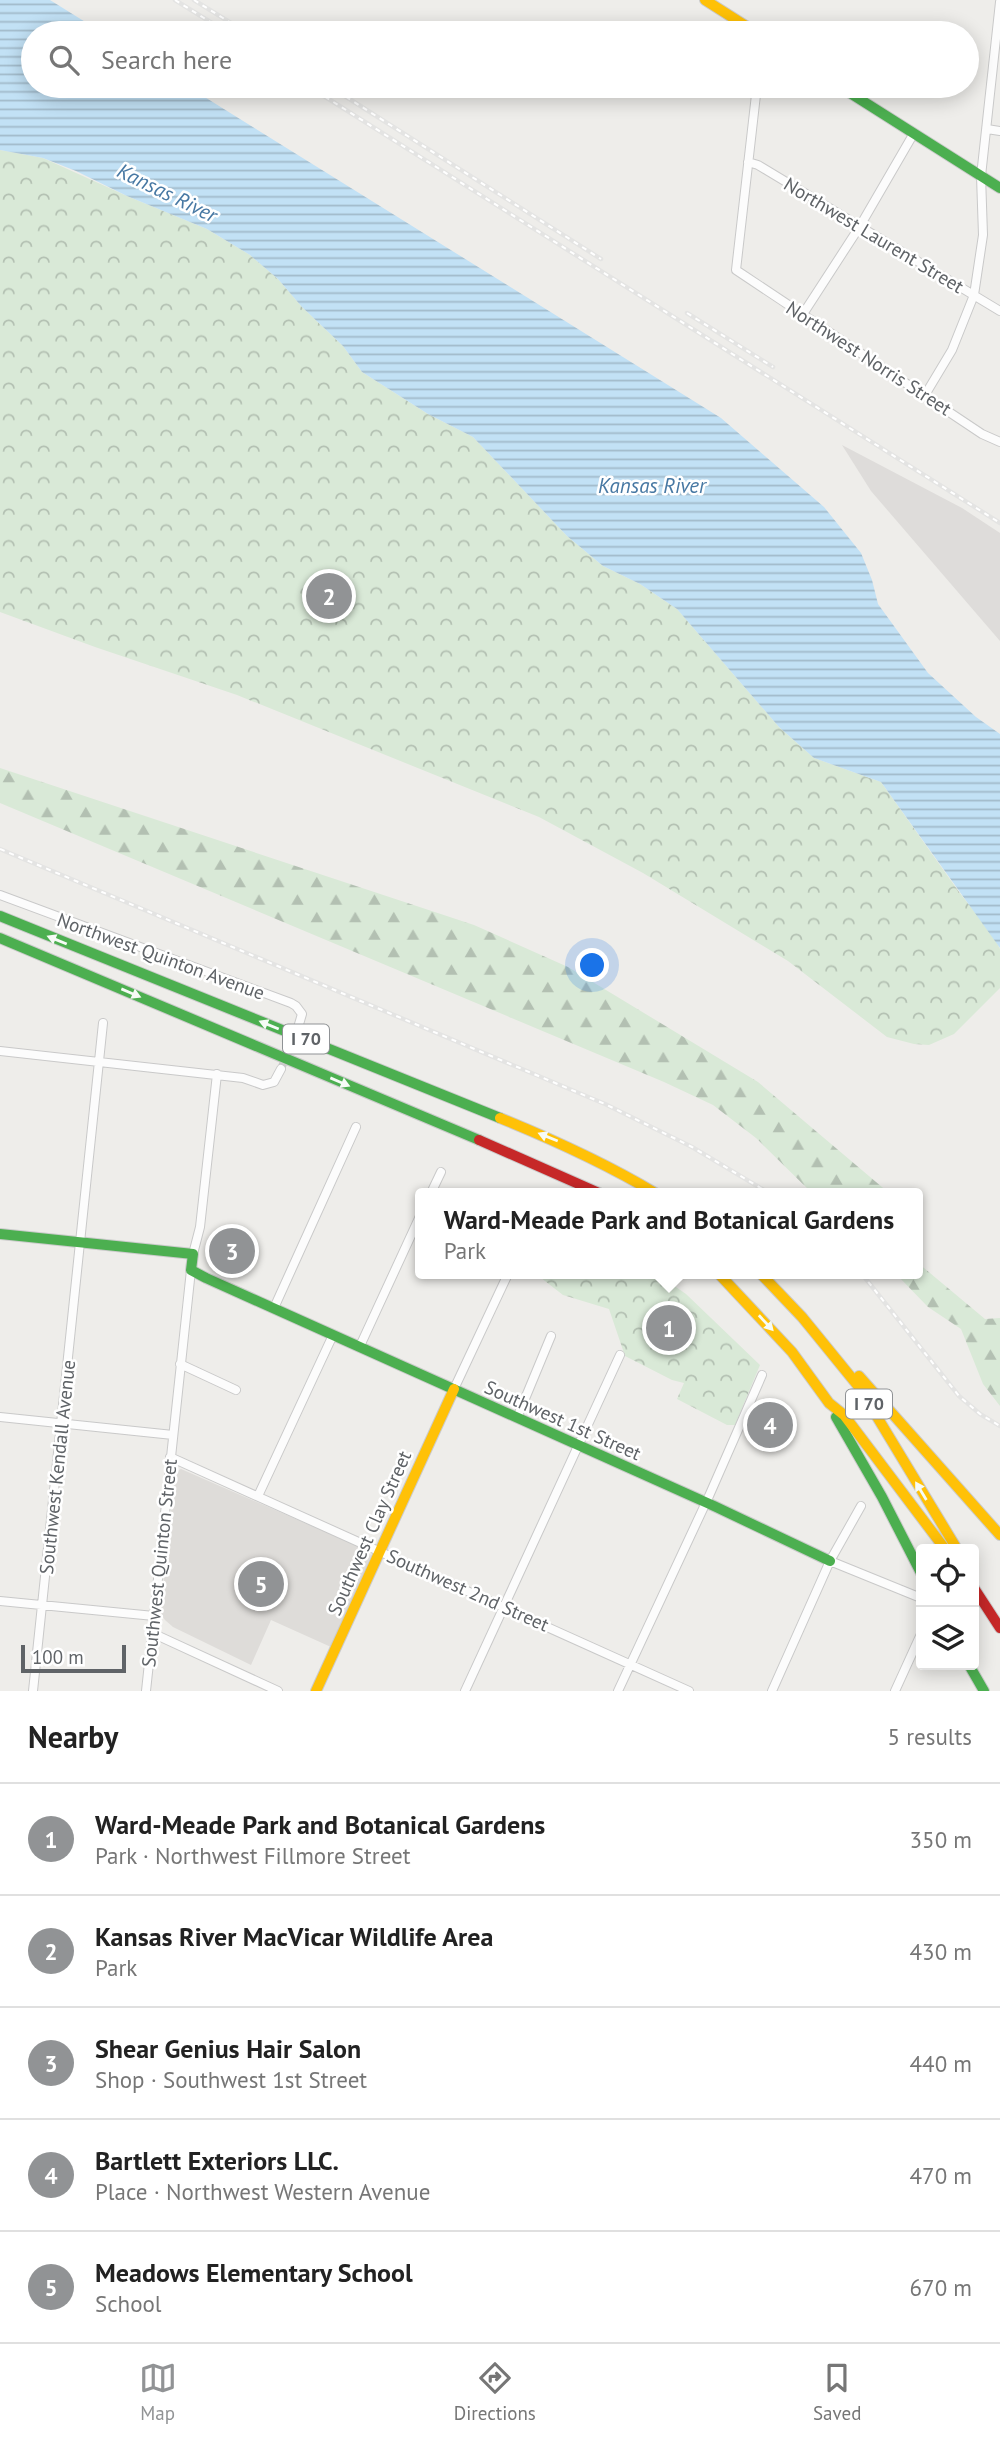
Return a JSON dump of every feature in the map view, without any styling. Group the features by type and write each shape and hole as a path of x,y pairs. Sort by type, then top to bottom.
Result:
{"main road":[{"path":"705,0 738,21"},
{"path":"858,98 1000,188"},
{"name":"I 70","path":"0,916 565,1144 647,1188"},
{"name":"I 70","path":"0,938 589,1188"},
{"path":"0,1234 193,1254 191,1270"},
{"name":"Southwest 1st Street","path":"191,1270 830,1561"},
{"name":"I 70","path":"724,1279 792,1352 829,1404 844,1415 941,1544"},
{"name":"I 70","path":"766,1279 802,1317 859,1387 954,1544"},
{"path":"802,1317 898,1418 1000,1535"},
{"name":"Southwest Clay Street","path":"316,1691 454,1389"},
{"path":"829,1404 916,1563"},
{"path":"979,1587 1000,1614"},
{"path":"979,1589 1000,1628"},
{"path":"972,1670 984,1691"}],"street":[{"path":"925,395 952,350 974,295 983,235 981,176 1000,2"},
{"path":"748,162 756,98"},
{"path":"987,129 1000,131"},
{"path":"803,314 860,226 914,133"},
{"name":"Northwest Laurent Street","path":"748,162 758,165 1000,311"},
{"name":"Northwest Norris Street","path":"748,162 736,270 982,434 1000,442"},
{"name":"Northwest Quinton Avenue","path":"0,895 291,1003 302,1014 297,1031"},
{"name":"Southwest Kendall Avenue","path":"33,1691 103,1023"},
{"path":"0,1051 243,1077 266,1085 274,1082 281,1069"},
{"path":"193,1254 200,1227 216,1074"},
{"path":"274,1308 356,1127"},
{"path":"433,1188 441,1172"},
{"path":"360,1346 415,1229"},
{"name":"Southwest Quinton Street","path":"146,1691 191,1270"},
{"path":"454,1389 506,1279"},
{"path":"258,1496 332,1335"},
{"path":"517,1418 551,1336"},
{"path":"465,1691 620,1355"},
{"path":"180,1364 236,1390"},
{"path":"618,1691 762,1375"},
{"path":"0,1418 173,1436"},
{"name":"Southwest 2nd Street","path":"170,1457 689,1691"},
{"path":"772,1691 830,1561 861,1506"},
{"name":"Southwest 1st Street","path":"830,1561 916,1596"},
{"path":"0,1601 154,1616"},
{"path":"152,1633 278,1691"},
{"path":"895,1691 916,1645"}],"shaded area":[{"path":"842,445 962,508 1000,533 1000,641 871,491"},
{"path":"181,1469 369,1551 371,1556 331,1647 271,1620 251,1665 173,1627 165,1620 160,1613 175,1472"}],"green space":[{"path":"0,150 43,158 207,229 250,255 278,279 302,307 343,346 362,372 428,414 473,437 567,536 603,566 640,584 677,609 779,727 814,758 881,782 993,935 1000,949 1000,988 954,1034 929,1045 887,1037 788,961 643,873 539,817 237,695 0,612"},
{"path":"0,768 474,925 568,967 758,1082 883,1188 807,1188 756,1138 713,1105 0,803"},
{"path":"923,1267 985,1319 1000,1318 1000,1406 983,1384 961,1329 928,1307 901,1279 923,1279"},
{"path":"542,1279 664,1279 686,1294 760,1365 735,1425 727,1425 677,1399 684,1383 672,1380 625,1356 609,1309 563,1295"}],"water":[{"name":"Kansas River","path":"0,0 50,0 84,21 21,21 21,98 206,98 721,418 824,507 861,553 878,604 928,673 976,717 1000,734 1000,948 881,782 814,758 779,727 677,609 640,584 603,566 567,536 473,437 428,414 362,372 343,346 302,307 278,279 250,255 207,229 127,196 76,171 43,158 0,150"}],"tunnel":[{"path":"281,1069 296,1032"}],"railway":[{"path":"175,0 209,21"},
{"path":"194,0 228,21"},
{"path":"327,98 1000,523"},
{"path":"348,98 601,259"},
{"path":"687,313 773,367"},
{"path":"0,849 605,1104 692,1147 761,1188"},
{"path":"866,1279 959,1396 980,1414 1000,1426"}],"traffic: fast":[{"path":"858,98 1000,188"},
{"path":"0,916 500,1118"},
{"path":"0,938 479,1140"},
{"path":"0,1234 193,1254 191,1270 206,1278 714,1506 830,1561"},
{"path":"836,1417 916,1563"},
{"path":"972,1670 984,1691"}],"traffic: slow":[{"path":"705,0 738,21"},
{"path":"500,1118 579,1152 646,1188"},
{"path":"724,1279 792,1352 829,1403 844,1415 941,1544"},
{"path":"766,1279 802,1317 859,1387 954,1544"},
{"path":"859,1376 1000,1535"},
{"path":"316,1691 454,1389"}],"traffic: jam":[{"path":"479,1140 588,1188"},
{"path":"979,1596 1000,1628"}],"place":[{"name":"Kansas River MacVicar Wildlife Area","path":"329,596"},
{"name":"Shear Genius Hair Salon","path":"232,1251"},
{"name":"Ward-Meade Park and Botanical Gardens","path":"669,1328"},
{"name":"Bartlett Exteriors LLC.","path":"770,1425"},
{"name":"Meadows Elementary School","path":"261,1584"}]}
